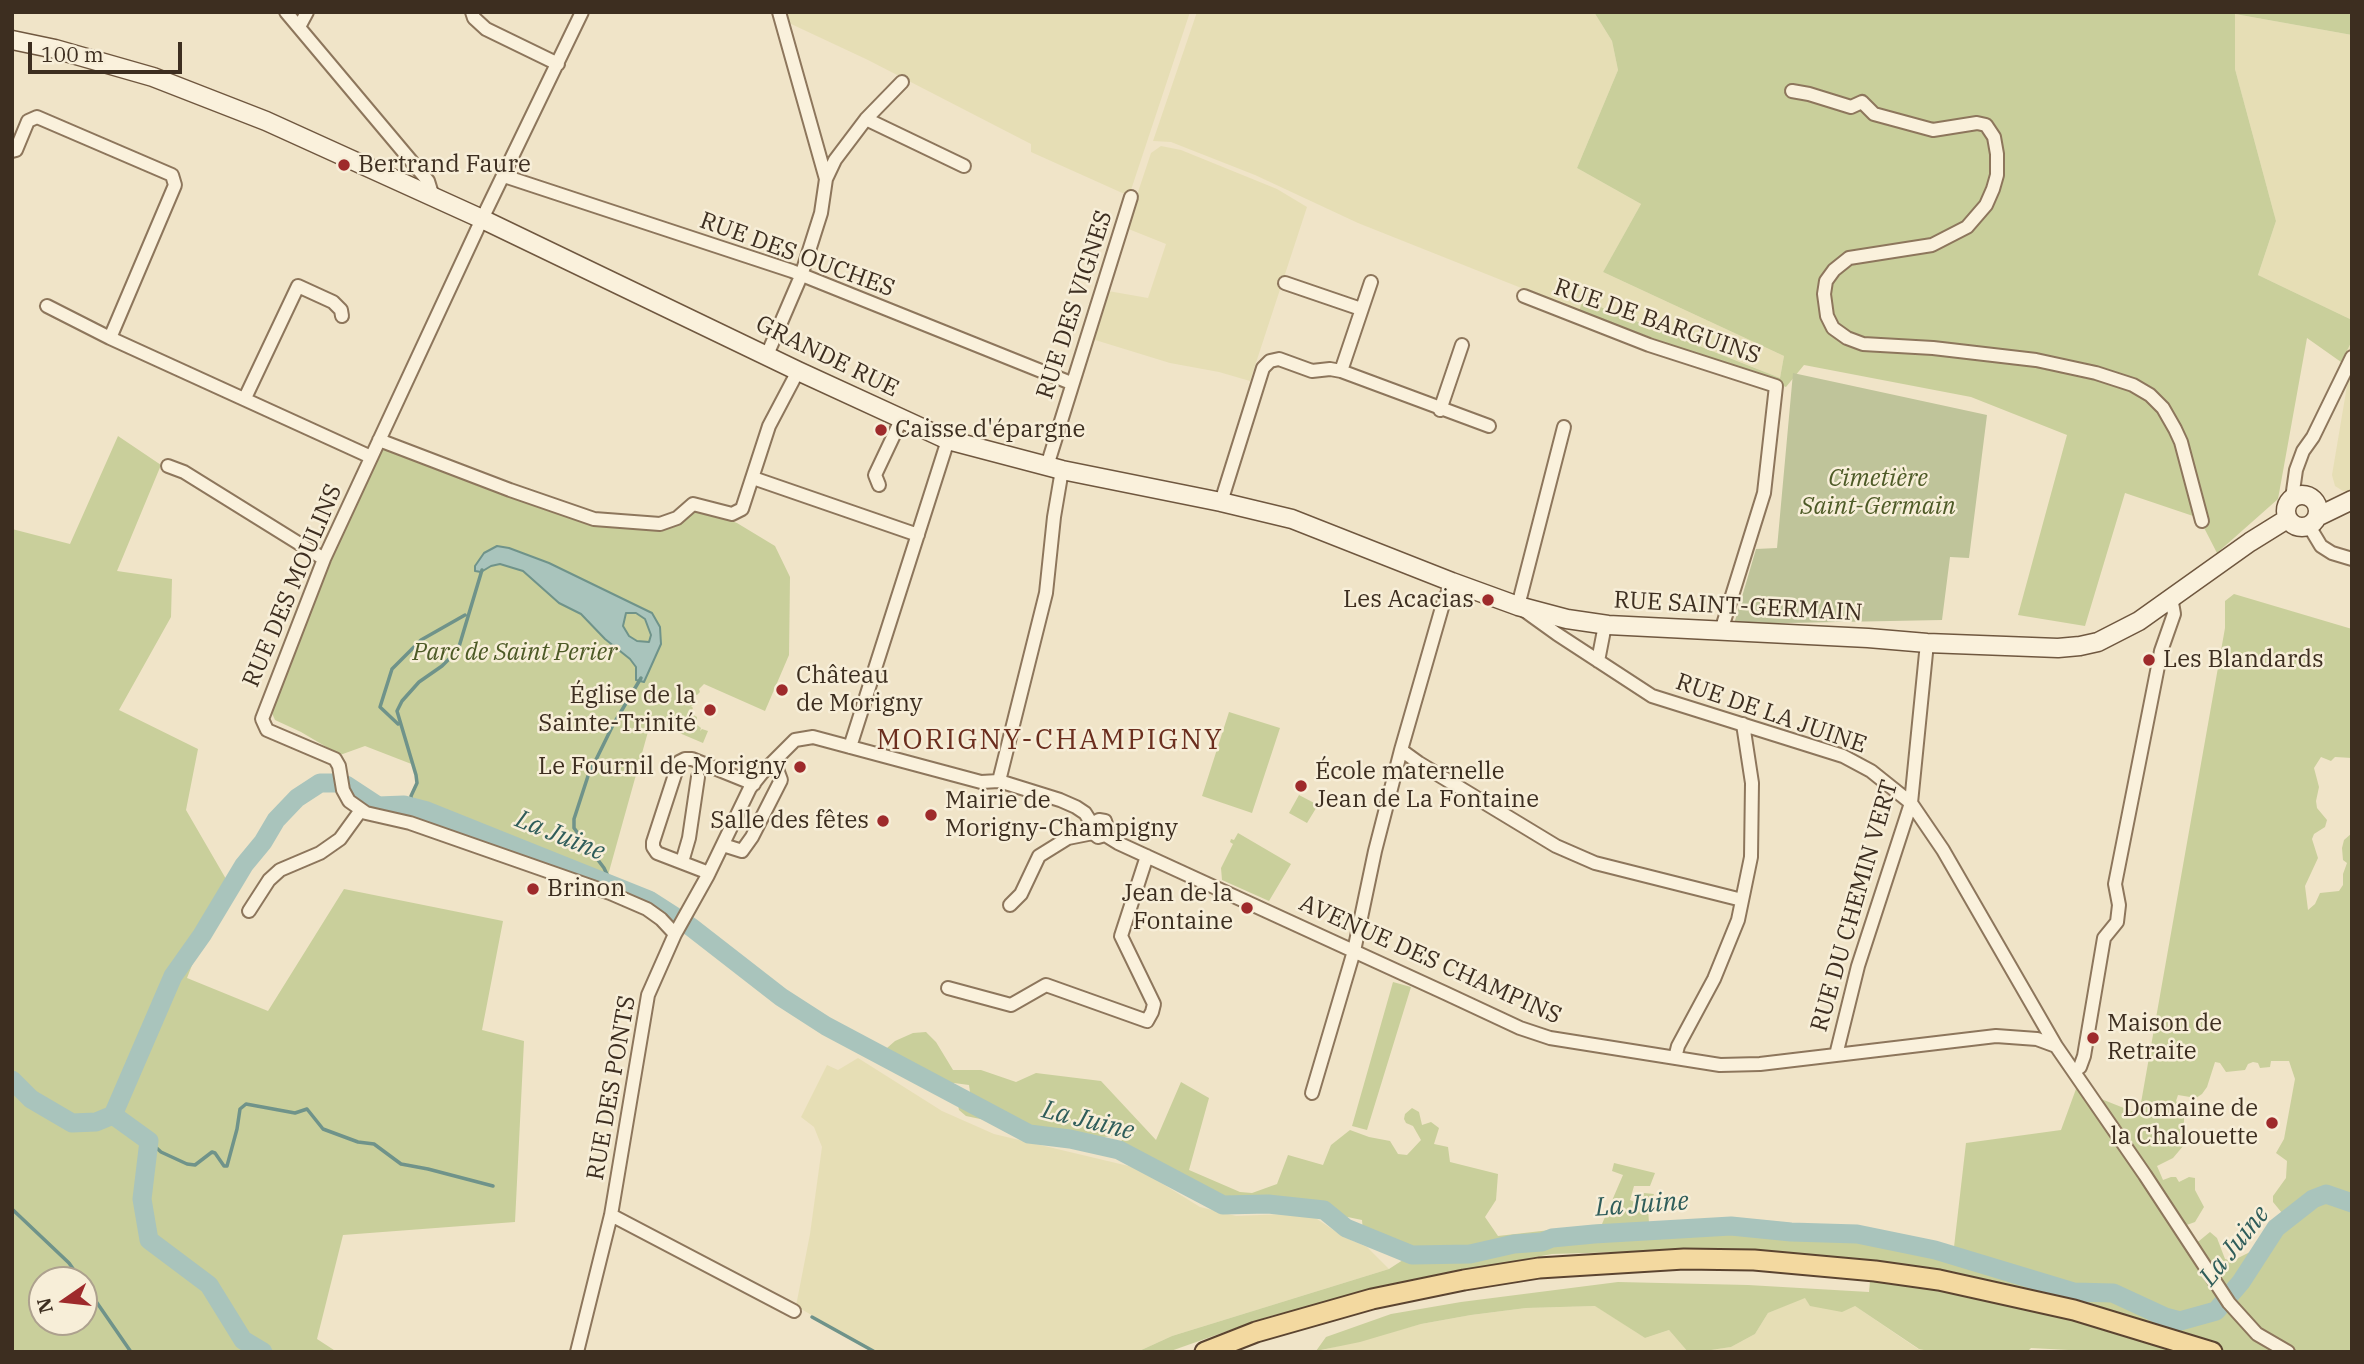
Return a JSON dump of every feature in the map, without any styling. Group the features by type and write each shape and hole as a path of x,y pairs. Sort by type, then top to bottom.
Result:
{"main road":[{"name":"GRANDE RUE","path":"12,40 153,77 266,121 482,219 948,440 1055,468 1169,492"},
{"name":"RUE SAINT-GERMAIN","path":"1169,492 1293,519 1452,582 1518,606 1567,619 1605,625 2058,648 2098,642 2139,621 2287,519"},
{"path":"2314,515 2301,495 2292,498 2286,508 2287,519 2299,528 2314,515 2352,499"},
{"path":"1205,1352 1256,1332 1372,1299 1464,1280 1539,1268 1684,1259 1754,1260 1939,1280 2074,1310 2213,1352"},
{"path":"1238,1352 1262,1342 1375,1311 1467,1292 1577,1277 1685,1271 1874,1282 1937,1292 2064,1320 2169,1352"}],"street":[{"path":"286,12 428,181 433,197"},
{"path":"299,27 307,12"},
{"path":"471,12 486,29 558,64"},
{"name":"RUE DES MOULINS","path":"361,810 349,801 342,785 340,766 335,759 267,730 262,719 324,559 482,219 582,12"},
{"path":"779,12 826,179"},
{"path":"767,355 801,276 821,213 826,179 835,160 866,119 902,82"},
{"path":"1792,91 1851,107 1862,102 1874,114 1933,130 1977,123 1986,125 1994,137 1997,154 1997,175 1993,189 1986,205 1967,227 1932,245 1849,258 1834,270 1826,281 1824,294 1827,316 1833,328 1847,338 1863,344 1933,348 2036,360 2096,373 2133,385 2163,408 2175,429 2202,521"},
{"path":"12,151 16,150 28,121 37,117 172,175 175,185 110,338"},
{"path":"866,119 964,166"},
{"name":"RUE DES OUCHES","path":"504,176 801,276 1071,383"},
{"name":"RUE DES VIGNES","path":"999,781 1046,593 1054,517 1055,468 1071,383 1131,197"},
{"path":"1341,372 1371,282"},
{"path":"1285,283 1361,309"},
{"path":"245,398 298,286 332,302 341,310 342,316"},
{"name":"RUE DE BARGUINS","path":"1524,296 1649,345 1776,386 1764,493 1721,631"},
{"path":"47,306 110,338 371,457"},
{"path":"1440,410 1462,345"},
{"path":"2292,498 2296,470 2303,451 2313,437 2352,357"},
{"path":"1221,502 1263,368 1270,361 1279,359 1312,371 1330,369 1341,372 1489,426"},
{"path":"379,440 594,519 669,523 693,504 732,514 742,509 769,426 798,371"},
{"path":"879,485 875,475 901,420"},
{"path":"1518,606 1564,427"},
{"path":"850,747 948,440"},
{"path":"167,466 184,472 324,559"},
{"path":"753,478 918,535"},
{"path":"2314,515 2322,546 2332,553 2352,559"},
{"path":"1312,1093 1354,951 1375,851 1401,750 1443,604 1452,582"},
{"path":"2074,1071 2080,1068 2084,1056 2105,938 2117,922 2119,905 2115,884 2161,651 2174,614 2171,597"},
{"name":"RUE DE LA JUINE","path":"1518,606 1652,696 1843,756 1871,771 1911,803 1943,850 2056,1046"},
{"path":"1598,661 1605,625"},
{"name":"RUE DU CHEMIN VERT","path":"1836,1055 1858,966 1911,803 1927,643"},
{"path":"1675,1058 1678,1046 1714,979 1738,920 1751,857 1752,783 1743,724"},
{"name":"AVENUE DES CHAMPINS","path":"795,740 813,737 981,782 999,781 1076,807 1085,813 1097,831 1147,856 1520,1028 1550,1038 1720,1065 1760,1064 1996,1036 2037,1039 2056,1046"},
{"name":"RUE DES PONTS","path":"577,1352 611,1215 648,995 676,932 754,784 795,740"},
{"path":"1401,750 1556,846 1595,863 1742,900"},
{"path":"709,873 657,853 653,842 679,762 692,759 754,784"},
{"path":"723,845 742,851 752,837 780,780 774,761"},
{"path":"682,862 689,838 698,777"},
{"path":"249,911 269,880 280,870 320,853 340,839 361,810 378,817 410,822 610,892 647,909 676,932"},
{"path":"1010,905 1021,894 1039,856 1068,838 1097,831"},
{"path":"948,988 1011,1005 1046,985 1147,1021 1154,1004 1121,936 1147,856"},
{"path":"2056,1046 2227,1300 2257,1334 2288,1352"},
{"path":"611,1215 794,1311"}],"shaded area":[{"path":"786,12 1190,12 1129,196 1031,152 1031,144 868,60 789,23"},
{"path":"1197,12 1594,12 1612,41 1618,70 1577,168 1641,204 1603,272 1784,356 1780,378 1584,300 1579,311 1358,223 1255,175 1171,142 1153,141"},
{"path":"2235,14 2352,35 2352,320 2258,275 2276,221 2235,69"},
{"path":"1161,146 1181,150 1277,189 1307,207 1250,381 1170,363 1092,339 1108,291 1148,298 1166,244 1126,228 1151,153"},
{"path":"2352,341 2352,491 2343,491 2335,486 2332,475 2350,368 2341,362"},
{"path":"858,1058 942,1111 994,1134 1137,1168 1200,1207 1236,1216 1285,1214 1314,1217 1344,1237 1367,1247 1389,1269 1172,1336 1137,1352 875,1352 796,1306 810,1234 822,1147 814,1127 801,1117 827,1065 838,1070"},
{"path":"1805,1297 1855,1306 1918,1349 1933,1352 1698,1352 1731,1347 1755,1334 1768,1313"},
{"path":"1596,1306 1645,1338 1669,1330 1688,1352 1315,1352 1421,1324 1471,1315 1526,1308"}],"green space":[{"path":"1594,12 2352,12 2352,35 2235,14 2235,69 2276,221 2258,275 2352,320 2352,341 2341,362 2307,338 2278,499 2217,553 2199,518 2125,493 2085,626 2018,615 2067,435 1971,397 1804,365 1786,387 1579,311 1583,300 1780,378 1784,356 1603,272 1641,204 1577,168 1618,70 1612,41"},
{"name":"Cimetière Saint-Germain","path":"1793,373 1987,415 1969,558 1950,557 1942,620 1734,624 1756,549 1777,548"},
{"path":"118,436 161,465 117,571 172,579 171,617 119,710 198,749 186,810 226,879 187,978 268,1011 344,889 503,921 482,1030 524,1041 515,1222 343,1235 317,1339 337,1352 12,1352 12,529 70,544"},
{"name":"Parc de Saint Perier","path":"382,447 594,522 653,528 697,508 737,523 775,546 790,577 789,655 765,711 704,684 697,695 693,693 691,700 695,705 691,706 693,708 690,713 697,717 696,724 701,728 700,731 708,731 703,743 651,721 605,886 425,821 412,807 411,796 417,783 414,765 365,746 340,755 275,720 271,711 343,530"},
{"path":"2234,594 2352,629 2352,758 2335,757 2331,761 2321,757 2314,768 2319,787 2317,808 2327,820 2325,827 2314,834 2312,839 2318,858 2305,886 2308,910 2315,904 2320,893 2339,891 2343,885 2347,863 2343,860 2342,848 2344,840 2352,833 2352,1352 2106,1352 2031,1348 2027,1352 1933,1352 1919,1349 1855,1306 1842,1312 1810,1306 1805,1298 1768,1313 1755,1334 1731,1347 1698,1352 1688,1352 1669,1330 1645,1338 1595,1306 1526,1308 1471,1315 1421,1324 1360,1342 1316,1351 1326,1337 1391,1314 1461,1302 1618,1282 1748,1285 1869,1292 1872,1260 1691,1250 1552,1254 1413,1280 1267,1317 1168,1352 1137,1352 1172,1336 1389,1269 1406,1258 1392,1244 1363,1231 1362,1220 1333,1214 1313,1204 1273,1200 1228,1202 1181,1180 1167,1180 1119,1158 1114,1153 1122,1140 1119,1135 1036,1141 1008,1133 985,1120 966,1116 959,1110 958,1105 970,1092 969,1085 954,1083 946,1086 925,1086 914,1079 887,1048 913,1033 926,1032 936,1042 953,1070 981,1070 1016,1082 1036,1073 1101,1081 1156,1140 1181,1082 1209,1098 1189,1170 1240,1192 1252,1193 1277,1184 1288,1155 1323,1165 1331,1145 1350,1130 1390,1141 1398,1154 1407,1155 1421,1140 1413,1126 1404,1119 1405,1114 1412,1108 1419,1112 1422,1125 1431,1122 1439,1128 1434,1144 1448,1147 1450,1162 1498,1174 1496,1200 1485,1217 1498,1236 1602,1224 1623,1175 1612,1171 1614,1163 1655,1173 1650,1186 1634,1186 1630,1200 1637,1203 1644,1193 1654,1194 1648,1209 1649,1223 1738,1220 1875,1232 1954,1247 1966,1143 2061,1130 2076,1089 2139,1114 2225,628 2225,601","holes":["2271,1061 2289,1061 2295,1079 2284,1139 2276,1153 2287,1161 2286,1178 2273,1196 2273,1202 2282,1213 2268,1236 2254,1250 2232,1261 2225,1259 2217,1238 2210,1232 2199,1241 2193,1242 2184,1226 2195,1222 2204,1207 2195,1190 2195,1178 2189,1177 2179,1182 2176,1177 2163,1180 2157,1166 2173,1158 2184,1145 2184,1113 2176,1101 2178,1095 2196,1098 2202,1094 2215,1062 2220,1063 2226,1072 2245,1070 2248,1064 2253,1062 2258,1063 2260,1068 2270,1067"]},
{"path":"1229,712 1280,728 1252,813 1202,796"},
{"path":"1299,795 1318,805 1307,823 1289,813"},
{"path":"1238,833 1291,864 1269,901 1222,880 1221,868 1233,844 1231,839 1234,840"},
{"path":"1393,982 1411,987 1367,1130 1352,1126"}],"water":[{"path":"497,546 509,548 549,563 652,613 660,627 661,644 644,682 636,680 636,667 630,659 605,639 581,614 559,603 523,571 500,564 481,572 475,571 475,566 484,553","holes":["626,613 636,613 645,619 651,635 649,642 637,641 629,636 623,626"]}],"waterway":[{"path":"412,807 411,796 417,783 416,775 397,711 419,682 442,666 458,650 482,570"},
{"path":"398,724 380,707 392,669 421,640 465,615"},
{"path":"611,883 604,868 574,828 574,819 588,776 613,725 641,678"},
{"name":"La Juine","path":"12,1080 31,1099 72,1123 96,1122 113,1115 173,976 202,935 244,865 263,842 276,820 297,798 320,783 335,783 346,785 378,806 404,805 427,811 649,900 691,927 781,997 826,1026 1029,1134 1070,1139 1119,1150 1223,1205 1268,1204 1324,1210 1346,1228 1412,1255 1470,1254 1514,1244 1594,1234 1731,1226 1791,1232 1857,1234 1935,1250 2074,1292 2113,1293 2180,1321 2216,1311 2241,1282 2276,1228 2313,1199 2326,1194 2352,1203"},
{"path":"149,1141 161,1152 187,1164 195,1165 212,1152 227,1166 240,1109 246,1104 295,1113 307,1109 323,1129 358,1142 374,1144 401,1164 493,1186"},
{"path":"113,1115 149,1141 142,1199 149,1240 209,1285 243,1340 263,1352"},
{"path":"12,1209 71,1266"},
{"path":"98,1304 131,1352"},
{"path":"812,1317 875,1352"}],"place":[{"name":"Bertrand Faure","path":"344,165"},
{"name":"Caisse d'épargne","path":"881,430"},
{"name":"Les Acacias","path":"1488,600"},
{"name":"Les Blandards","path":"2149,660"},
{"name":"Château de Morigny","path":"782,690"},
{"name":"Église de la Sainte-Trinité","path":"710,710"},
{"name":"Le Fournil de Morigny","path":"800,767"},
{"name":"École maternelle Jean de La Fontaine","path":"1301,786"},
{"name":"Mairie de Morigny-Champigny","path":"931,815"},
{"name":"Salle des fêtes","path":"883,821"},
{"name":"Brinon","path":"533,889"},
{"name":"Jean de la Fontaine","path":"1247,908"},
{"name":"Maison de Retraite","path":"2093,1038"},
{"name":"Domaine de la Chalouette","path":"2272,1123"}],"district":[{"name":"MORIGNY-CHAMPIGNY","path":"1050,741"}]}
